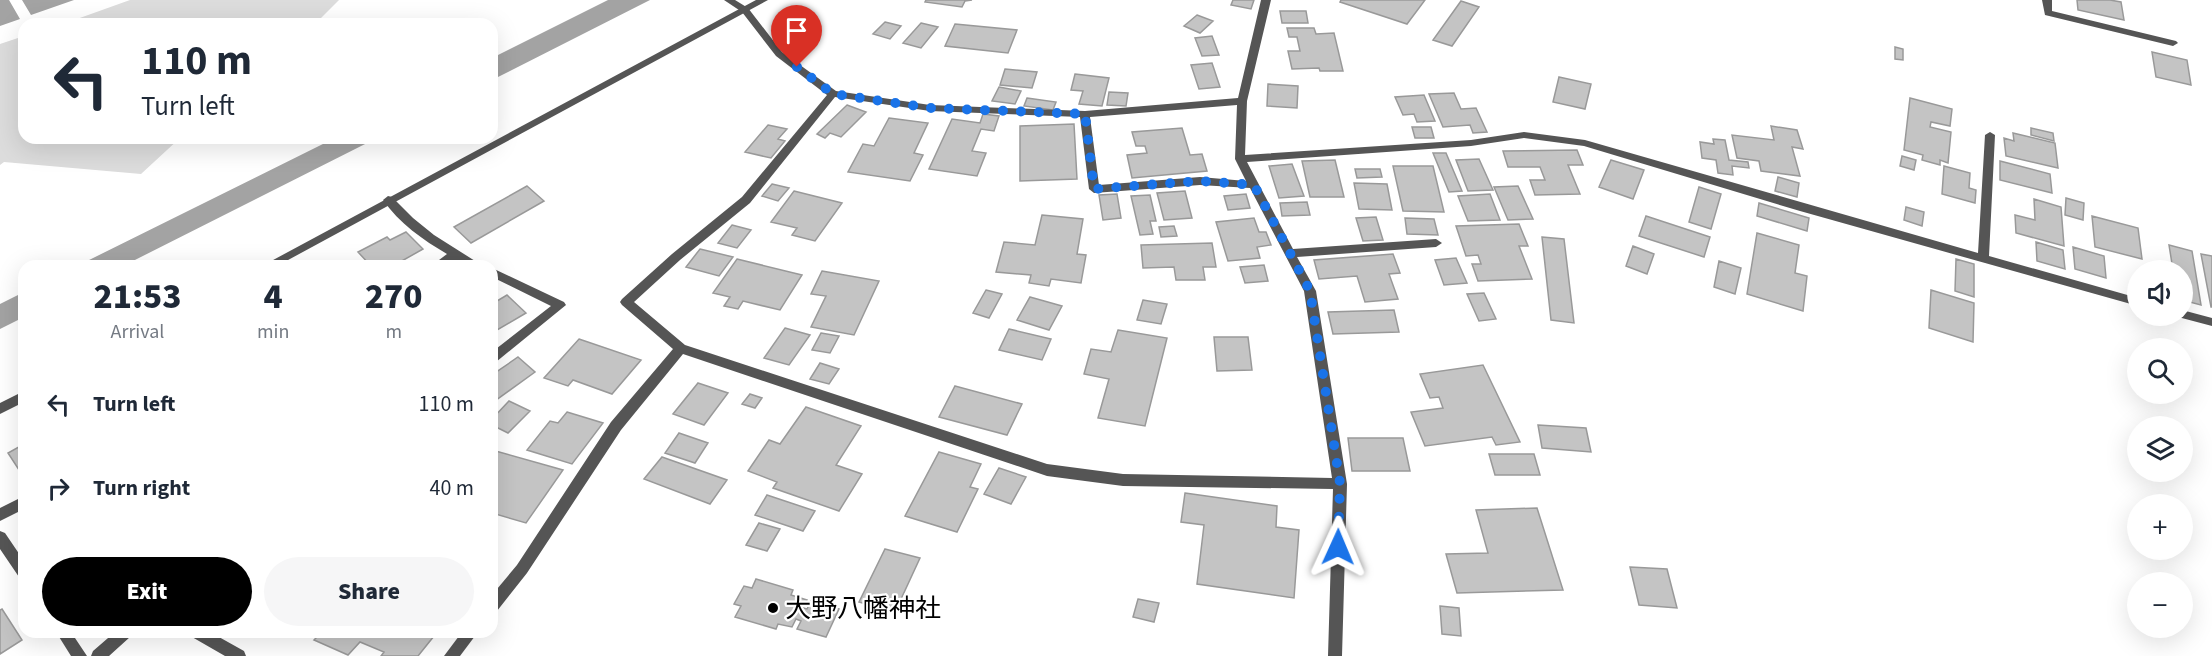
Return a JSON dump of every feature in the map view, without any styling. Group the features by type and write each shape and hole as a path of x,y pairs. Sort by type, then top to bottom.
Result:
{"street":[{"path":"729,0 745,10 779,54 833,94 930,108 1085,114 1242,101"},
{"path":"498,141 763,0"},
{"path":"1266,0 1242,101 1240,159 1310,291 1340,483 1335,656"},
{"path":"2047,0 2048,13 2173,43"},
{"path":"833,94 746,200 676,257 626,302 681,348 1047,470 1123,480 1340,483"},
{"path":"1085,114 1094,189 1200,181 1254,185"},
{"path":"1240,159 1471,143 1524,135 1585,143 2127,299"},
{"path":"1983,258 1990,135"},
{"path":"278,260 493,144"},
{"path":"388,200 404,218 442,248 465,260"},
{"path":"1290,253 1436,243"},
{"path":"446,260 455,255"},
{"path":"498,275 560,305 498,354"},
{"path":"2193,317 2212,322"},
{"path":"498,599 522,569 616,426 681,348"},
{"path":"0,409 18,399"},
{"path":"0,515 18,505"},
{"path":"0,537 18,564"},
{"path":"67,638 80,656"},
{"path":"98,656 118,638"},
{"path":"208,638 239,656"},
{"path":"451,656 466,638"}],"shaded area":[{"path":"0,0 9,0 19,18 0,26"},
{"path":"22,0 74,0 31,15"},
{"path":"130,0 339,0 321,18 80,18"},
{"path":"608,0 650,0 498,77 498,55"},
{"path":"18,38 18,144 174,144 141,174 4,162 0,165 0,44"},
{"path":"323,144 365,144 135,260 89,260"},
{"path":"18,295 18,320 0,329 0,304"}],"building":[{"path":"926,0 972,0 965,1 962,7 925,2"},
{"path":"1233,0 1254,0 1251,9 1231,5"},
{"path":"1341,0 1425,0 1407,24 1340,2"},
{"path":"2077,0 2121,2 2124,20 2078,10"},
{"path":"1461,1 1479,7 1452,46 1433,40"},
{"path":"1280,11 1306,11 1308,23 1282,23"},
{"path":"1197,15 1213,21 1200,33 1184,26"},
{"path":"885,22 901,26 890,39 873,34"},
{"path":"921,23 938,27 921,48 903,43"},
{"path":"955,24 1017,30 1008,53 945,46"},
{"path":"1287,28 1314,28 1316,34 1334,33 1343,71 1320,71 1319,68 1292,69 1288,51 1300,51 1297,37 1289,37"},
{"path":"1212,36 1219,55 1202,56 1195,38"},
{"path":"1895,47 1903,49 1903,60 1895,59"},
{"path":"2152,52 2187,60 2191,85 2156,77"},
{"path":"1212,63 1220,87 1199,89 1191,65"},
{"path":"1005,69 1037,72 1032,88 1000,85"},
{"path":"1075,74 1109,78 1102,106 1079,104 1083,91 1071,90"},
{"path":"1559,77 1591,84 1585,109 1553,102"},
{"path":"1268,84 1298,86 1297,108 1267,106"},
{"path":"999,87 1021,91 1015,104 992,101"},
{"path":"1109,92 1128,93 1126,106 1107,105"},
{"path":"1454,93 1461,109 1476,108 1487,132 1473,133 1470,125 1443,127 1429,94"},
{"path":"1424,95 1435,121 1417,122 1414,114 1403,115 1395,97"},
{"path":"1027,98 1056,102 1053,110 1024,106"},
{"path":"1910,98 1952,109 1950,126 1931,122 1930,127 1951,132 1948,163 1940,160 1940,165 1922,160 1923,155 1904,150"},
{"path":"847,105 866,112 841,137 830,133 825,138 817,134"},
{"path":"983,114 999,116 994,131 981,129 972,151 986,153 977,176 929,169 952,119 980,123"},
{"path":"889,118 928,123 914,153 923,155 910,181 848,172 863,144 874,146"},
{"path":"1074,124 1077,179 1020,181 1020,126"},
{"path":"768,125 787,129 778,139 785,141 771,158 745,152"},
{"path":"1771,126 1797,130 1803,149 1792,147 1800,176 1761,171 1759,161 1737,158 1732,135 1774,140"},
{"path":"1412,127 1431,127 1434,138 1415,138"},
{"path":"1182,128 1190,155 1202,154 1207,171 1132,178 1127,155 1147,153 1145,146 1136,146 1132,132"},
{"path":"2031,128 2053,133 2054,141 2031,135"},
{"path":"2013,133 2055,143 2058,168 2006,156 2004,138 2014,141"},
{"path":"1713,139 1725,140 1729,160 1748,162 1749,168 1732,166 1733,175 1718,173 1716,160 1702,158 1700,142 1714,144"},
{"path":"1577,150 1583,165 1568,165 1580,194 1535,195 1530,180 1545,180 1540,167 1508,167 1503,151"},
{"path":"1433,153 1446,153 1462,191 1449,192"},
{"path":"1902,156 1916,160 1914,170 1900,166"},
{"path":"1479,159 1493,190 1468,191 1456,160"},
{"path":"1335,160 1344,197 1310,197 1302,161"},
{"path":"1611,160 1644,170 1633,199 1599,187"},
{"path":"2000,161 2050,174 2052,193 2000,180"},
{"path":"1292,164 1304,196 1279,198 1269,166"},
{"path":"1393,166 1433,166 1444,212 1403,211"},
{"path":"1944,166 1970,173 1969,188 1976,190 1975,203 1942,194"},
{"path":"1355,169 1380,169 1382,177 1357,178"},
{"path":"1778,177 1799,183 1797,197 1775,191"},
{"path":"1354,183 1387,184 1392,210 1359,209"},
{"path":"772,184 789,188 778,201 762,196"},
{"path":"527,186 544,201 471,243 454,227"},
{"path":"1518,186 1533,219 1508,220 1494,187"},
{"path":"1699,187 1721,194 1711,229 1689,222"},
{"path":"794,191 842,203 815,241 792,235 797,228 771,222"},
{"path":"1185,191 1192,218 1164,220 1157,193"},
{"path":"1117,194 1121,218 1103,220 1099,195"},
{"path":"1246,194 1250,208 1228,210 1224,196"},
{"path":"1490,194 1500,220 1468,221 1458,196"},
{"path":"1150,195 1156,221 1150,221 1153,234 1140,235 1131,196"},
{"path":"2066,198 2084,203 2083,220 2065,215"},
{"path":"2034,199 2061,207 2064,246 2016,233 2015,215 2035,220"},
{"path":"1307,202 1310,215 1282,216 1280,203"},
{"path":"1759,203 1809,218 1807,231 1757,216"},
{"path":"1906,207 1924,212 1922,226 1904,220"},
{"path":"1042,215 1083,219 1077,254 1086,255 1081,283 1051,279 1049,286 1029,283 1031,275 996,272 1004,242 1035,245"},
{"path":"1646,216 1710,237 1704,257 1639,236"},
{"path":"2092,216 2138,228 2142,259 2095,247"},
{"path":"1376,217 1383,240 1363,241 1356,218"},
{"path":"1254,218 1259,232 1266,232 1271,245 1257,247 1260,258 1228,261 1216,222"},
{"path":"1405,218 1434,219 1438,235 1407,234"},
{"path":"1519,224 1528,246 1519,246 1532,279 1478,281 1472,264 1481,264 1478,255 1466,256 1456,226"},
{"path":"732,225 751,230 737,248 718,243"},
{"path":"1174,226 1177,236 1161,237 1159,227"},
{"path":"406,232 423,249 404,260 365,260 358,252 387,237 390,240"},
{"path":"1757,233 1799,245 1795,273 1807,276 1803,311 1747,294"},
{"path":"1542,237 1564,239 1574,323 1551,320"},
{"path":"2036,242 2063,250 2065,269 2037,261"},
{"path":"1212,243 1216,267 1203,267 1205,280 1176,280 1174,267 1143,268 1141,245"},
{"path":"2169,245 2192,251 2201,305 2193,303 2193,260 2171,260"},
{"path":"1633,246 1654,254 1647,274 1626,266"},
{"path":"2073,247 2104,256 2106,278 2075,269"},
{"path":"700,249 733,257 719,276 686,267"},
{"path":"1393,254 1400,273 1389,274 1398,299 1365,302 1357,276 1319,279 1314,260"},
{"path":"2201,254 2212,256 2212,307 2211,307"},
{"path":"1456,258 1467,283 1444,285 1435,260"},
{"path":"737,259 802,275 780,310 743,301 738,309 724,306 730,297 713,293"},
{"path":"1956,259 1974,264 1974,297 1955,291"},
{"path":"1719,261 1741,268 1735,294 1714,287"},
{"path":"1264,265 1268,281 1245,283 1240,267"},
{"path":"822,271 879,281 854,335 811,327 826,296 811,294"},
{"path":"986,290 1002,294 989,318 973,313"},
{"path":"1931,290 1974,303 1973,342 1929,328"},
{"path":"1484,293 1496,319 1479,321 1467,294"},
{"path":"507,295 526,313 498,329 498,300"},
{"path":"1030,297 1062,306 1049,330 1017,320"},
{"path":"1143,300 1167,304 1161,324 1137,320"},
{"path":"1394,310 1399,332 1333,334 1328,312"},
{"path":"785,328 810,335 789,365 764,358"},
{"path":"1009,329 1051,339 1042,360 999,350"},
{"path":"1118,330 1167,338 1145,426 1098,418 1109,379 1084,374 1091,349 1111,352"},
{"path":"821,333 839,336 830,353 812,350"},
{"path":"1214,337 1248,337 1252,370 1217,371"},
{"path":"579,339 641,360 612,394 573,380 568,386 544,378"},
{"path":"518,357 535,372 498,399 498,371"},
{"path":"820,363 839,369 829,384 810,379"},
{"path":"1483,365 1520,442 1496,445 1492,437 1425,446 1411,412 1443,408 1439,397 1430,398 1420,374"},
{"path":"698,383 728,393 704,425 673,414"},
{"path":"955,386 1022,404 1007,435 939,417"},
{"path":"750,394 762,398 755,408 742,404"},
{"path":"509,401 530,411 508,433 498,428 498,413"},
{"path":"806,407 861,426 836,465 862,474 839,511 773,488 777,482 748,471 769,440 780,444"},
{"path":"567,412 603,423 572,464 527,450 550,421 558,423"},
{"path":"1538,425 1586,428 1591,452 1542,448"},
{"path":"679,433 708,443 695,463 665,453"},
{"path":"1348,438 1403,438 1410,471 1352,471"},
{"path":"18,447 18,468 8,453"},
{"path":"498,452 563,470 526,523 498,515"},
{"path":"939,452 981,464 970,487 978,489 957,532 905,516"},
{"path":"1489,454 1534,454 1540,475 1495,475"},
{"path":"662,457 727,480 710,504 644,479"},
{"path":"999,468 1026,477 1011,504 984,494"},
{"path":"1185,493 1277,506 1276,527 1299,530 1294,598 1197,584 1204,525 1181,522"},
{"path":"767,495 815,511 803,531 755,515"},
{"path":"1537,508 1563,590 1457,593 1446,554 1488,553 1476,510"},
{"path":"759,523 780,529 767,551 746,545"},
{"path":"885,549 920,558 895,612 859,602"},
{"path":"1630,567 1667,569 1677,608 1639,605"},
{"name":"大野八幡神社","path":"756,579 793,590 791,595 807,600 803,608 807,609 811,601 839,609 826,637 797,629 801,621 796,619 792,627 778,624 776,629 735,617 741,606 734,604 744,586 752,588"},
{"path":"1138,599 1159,603 1154,622 1133,617"},
{"path":"1440,606 1459,608 1461,636 1442,634"},
{"path":"2,609 18,634 18,638 22,640 0,654 0,610"},
{"path":"316,638 432,638 418,656 381,656 384,652 360,642 348,655 314,640"}],"place":[{"name":"大野八幡神社","path":"773,608"}],"route":[{"path":"797,67 833,94 930,108 1085,114 1094,189 1200,181 1254,185 1310,291 1340,483 1338,547"}]}
